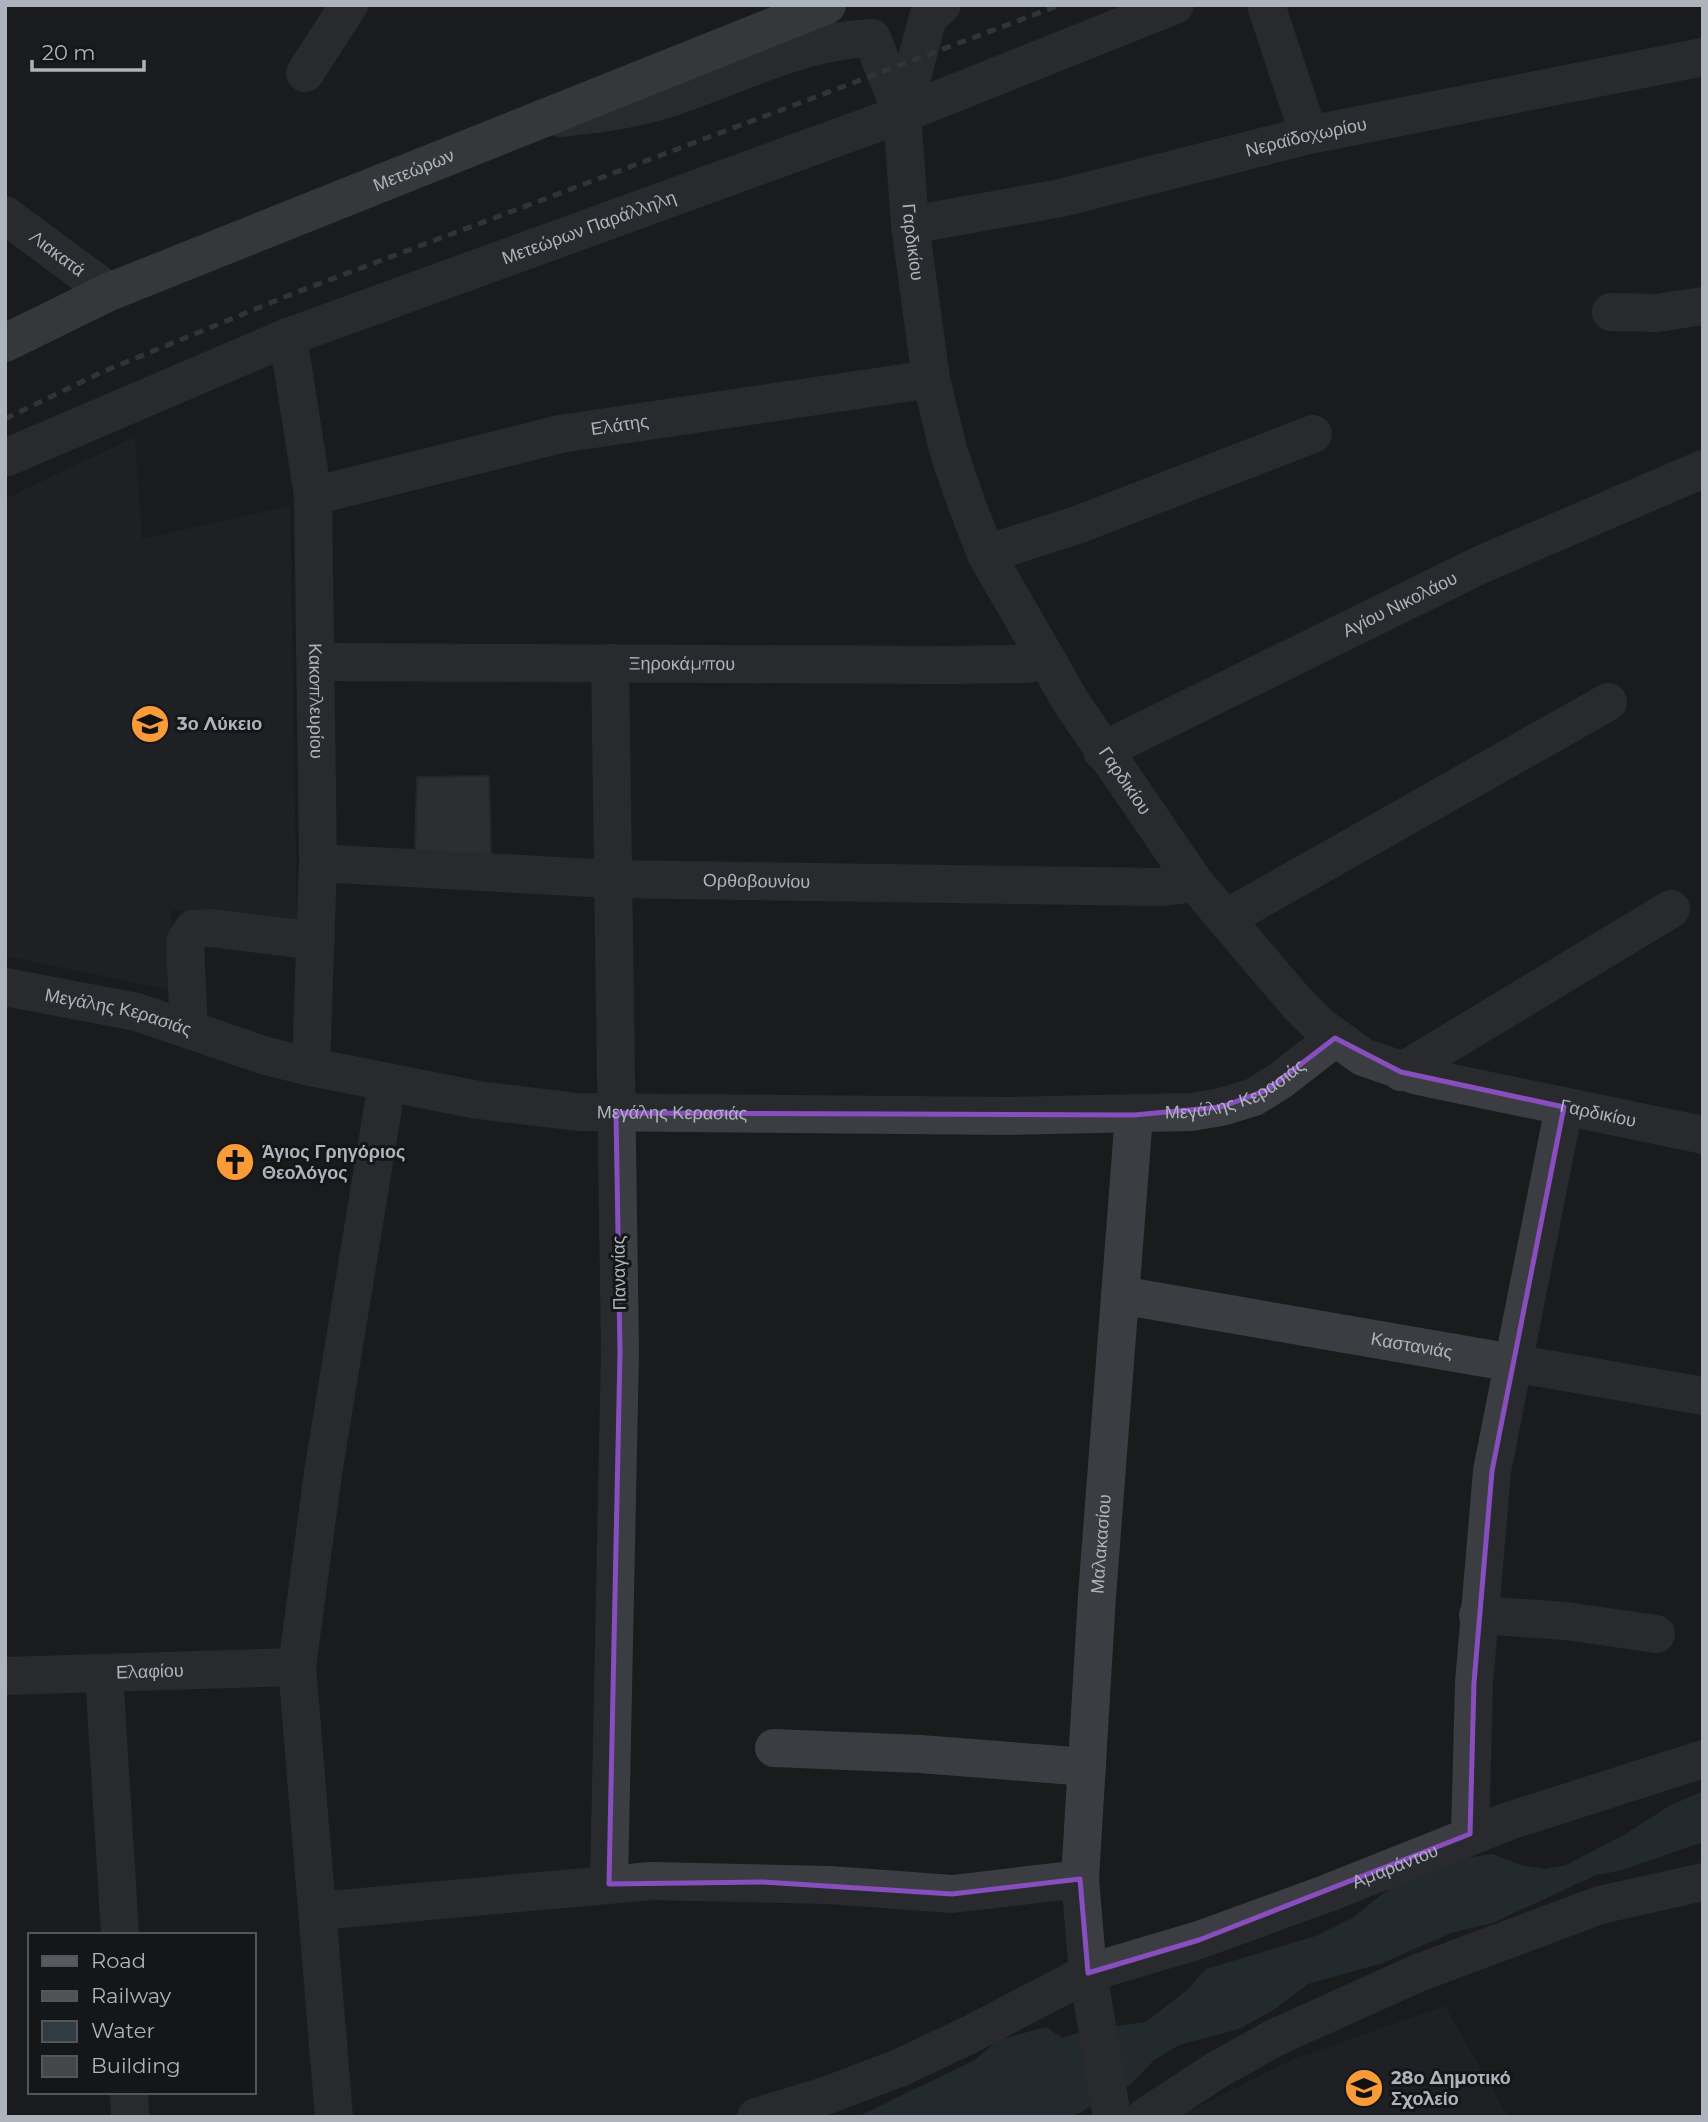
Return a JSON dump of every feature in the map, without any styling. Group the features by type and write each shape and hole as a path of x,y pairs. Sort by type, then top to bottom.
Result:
{"main road":[{"name":"Μετεώρων","path":"5,343 109,292 542,121 596,95 807,9"}],"street":[{"path":"305,73 349,5"},
{"path":"902,114 928,17 942,5"},
{"name":"Μετεώρων Παράλληλη","path":"5,458 288,337 902,114 1175,5"},
{"path":"1265,5 1309,135"},
{"path":"542,121 626,110 668,99 838,39 872,38 902,114"},
{"name":"Νεραϊδοχωρίου","path":"910,225 1061,198 1309,135 1703,57"},
{"name":"Γαρδικίου","path":"902,114 910,225 931,379 949,453 986,554 1102,751 1195,883 1297,1003 1335,1038 1363,1057 1401,1072 1703,1135"},
{"name":"Λιακατά","path":"5,215 109,292"},
{"path":"1611,312 1657,313 1703,306"},
{"name":"Κακοπλευρίου","path":"288,337 313,496 318,863 311,1068"},
{"name":"Ελάτης","path":"313,496 560,434 931,379"},
{"path":"986,554 1077,525 1312,434"},
{"name":"Αγίου Νικολάου","path":"1102,751 1480,565 1703,469"},
{"name":"Ξηροκάμπου","path":"317,662 946,665 1026,664 1047,660"},
{"name":"Παναγίας","path":"609,1884 620,1352 611,879 610,663"},
{"path":"1225,919 1608,702"},
{"name":"Ορθοβουνίου","path":"318,863 611,879 1160,887 1195,883"},
{"path":"1401,1072 1671,909"},
{"path":"189,1029 185,942 193,929 210,928 316,941"},
{"name":"Μεγάλης Κερασιάς","path":"5,988 137,1012 266,1056 311,1068 521,1106 616,1113 1134,1115 1206,1110 1254,1097 1281,1080 1335,1038"},
{"path":"334,2117 318,1911 299,1723 297,1667 325,1460 387,1083"},
{"path":"1470,1834 1478,1615 1492,1471 1564,1107"},
{"name":"Μαλακασίου","path":"1112,2117 1087,1973 1080,1879 1134,1115"},
{"name":"Καστανιάς","path":"1120,1295 1703,1396"},
{"path":"1478,1615 1566,1621 1656,1634"},
{"name":"Ελαφίου","path":"5,1676 297,1667"},
{"path":"104,1673 120,1933"},
{"path":"774,1748 920,1754 1087,1767"},
{"name":"Αμαράντου","path":"756,2117 825,2096 899,2068 969,2035 1087,1973 1199,1940 1328,1893 1470,1834 1703,1759"},
{"path":"318,1911 609,1884 763,1882 952,1894 1080,1879"},
{"path":"1145,2117 1217,2070 1274,2038 1418,1973 1600,1905 1703,1882"},
{"path":"129,2094 130,2117"}],"highlighted area":[{"path":"1335,1038 1401,1072 1564,1107 1492,1471 1474,1683 1470,1834 1199,1940 1088,1973 1080,1879 952,1894 763,1882 609,1884 620,1352 616,1113 1134,1115 1221,1107 1267,1090"}],"shaded area":[{"name":"3ο Λύκειο","path":"135,437 142,539 290,506 297,926 170,909 176,991 5,956 5,499"},
{"name":"28ο Δημοτικό Σχολείο","path":"1445,2006 1508,2117 1178,2117 1294,2059"}],"water":[{"path":"1703,1791 1703,1842 1619,1871 1596,1875 1493,1923 1451,1933 1383,1963 1308,1984 1275,2009 1239,2029 1179,2045 1153,2061 1130,2085 1072,2117 857,2117 975,2060 998,2040 1046,2027 1062,2038 1090,2029 1146,2022 1187,1990 1206,1969 1316,1936 1352,1918 1394,1885 1464,1858 1493,1854 1520,1865 1545,1869 1566,1865 1624,1835 1669,1806"}],"building":[{"path":"489,776 491,857 415,854 417,777"}],"railway":[{"path":"5,419 102,372 292,294 1060,5"}],"place":[{"name":"3ο Λύκειο","path":"150,724"},
{"name":"Άγιος Γρηγόριος Θεολόγος","path":"235,1162"},
{"name":"28ο Δημοτικό Σχολείο","path":"1364,2088"}]}
